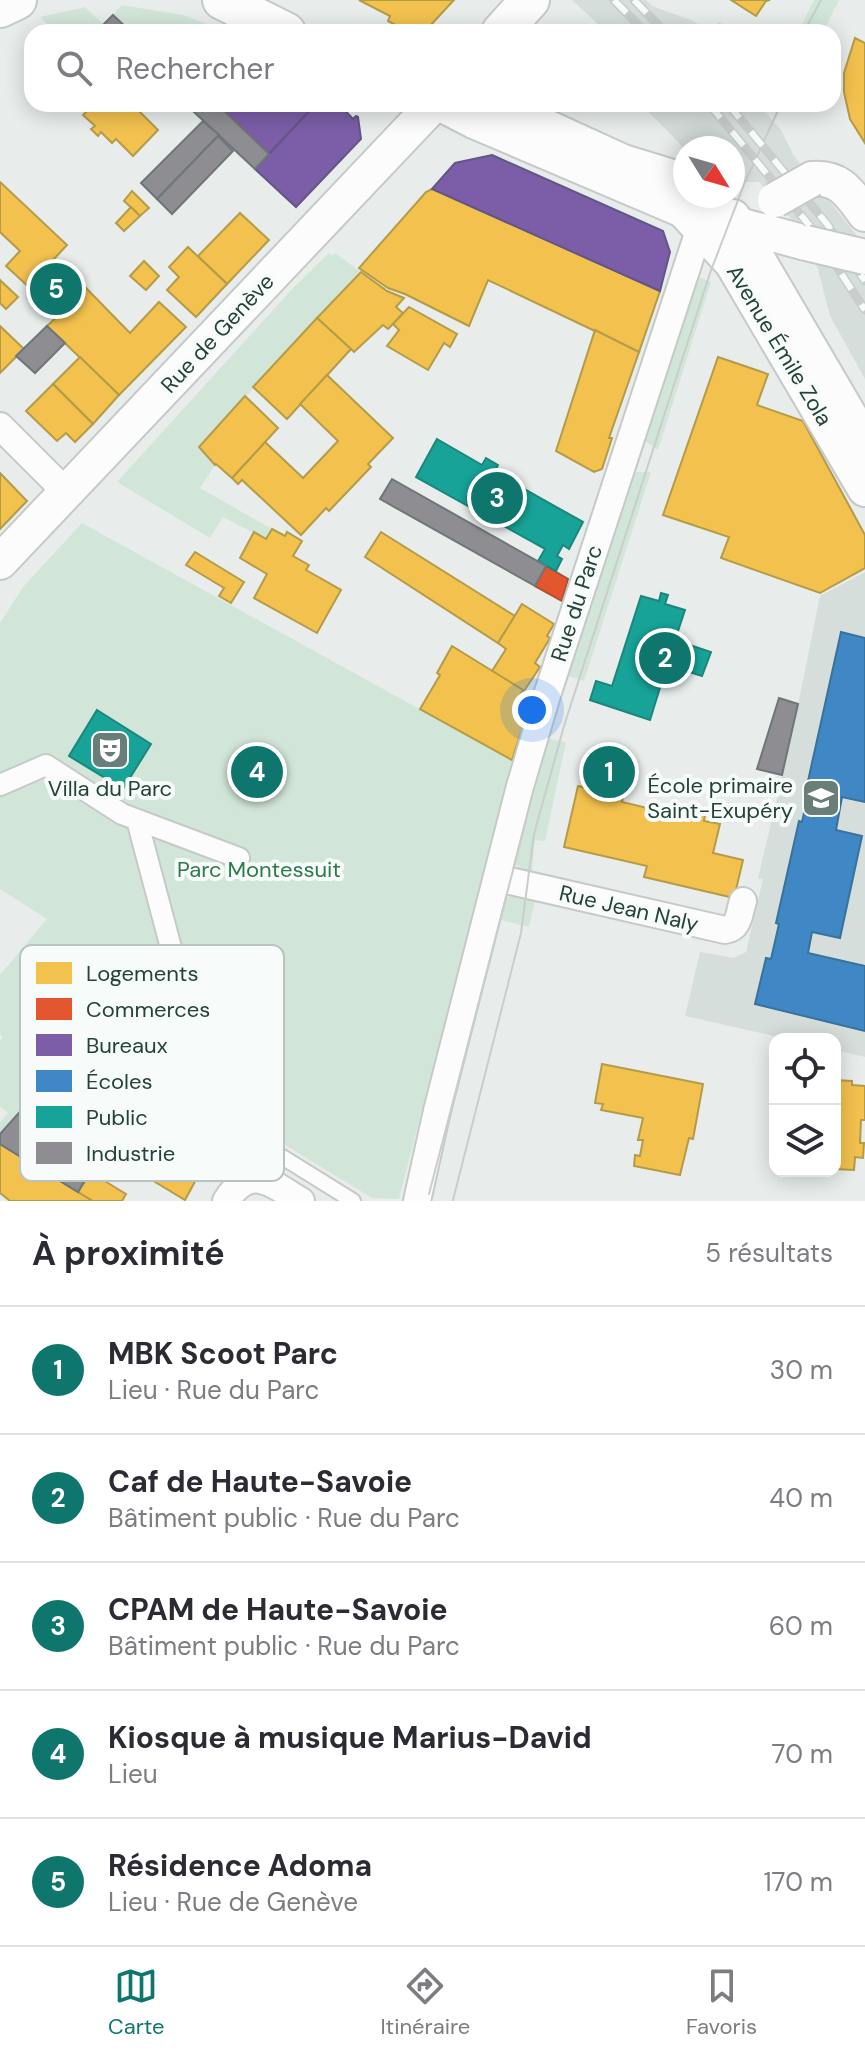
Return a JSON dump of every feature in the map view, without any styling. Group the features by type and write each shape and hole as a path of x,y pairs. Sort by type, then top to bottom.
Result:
{"main road":[{"path":"0,8 17,0"},
{"path":"222,0 270,24"},
{"path":"508,24 530,0"}],"street":[{"name":"Rue de Genève","path":"0,562 426,112"},
{"path":"457,112 673,194"},
{"path":"514,112 673,189"},
{"path":"745,207 765,207 812,179 836,182 861,199"},
{"name":"Rue du Parc","path":"417,1201 426,1154 547,695 705,208"},
{"name":"Avenue Émile Zola","path":"707,208 732,263 865,489"},
{"name":"Avenue Émile Zola","path":"708,208 769,277 865,442"},
{"path":"711,208 797,241 865,257"},
{"path":"769,277 770,257 777,246 797,241"},
{"path":"0,426 66,492"},
{"path":"0,785 46,765 122,814 239,858"},
{"path":"137,820 170,945"},
{"name":"Rue Jean Naly","path":"497,878 725,930 732,929 736,924 743,901"},
{"path":"226,1201 245,1181"},
{"path":"266,1181 301,1201"}],"lane":[{"path":"284,1158 353,1201"}],"shaded area":[{"path":"572,0 646,0 652,6 698,24 598,24"},
{"path":"649,112 765,112 781,130 794,156 865,246 865,379 830,316 817,266 792,220 759,182 745,182 745,136 673,137"},
{"name":"École primaire Saint-Exupéry","path":"865,572 865,1057 841,1051 841,1033 769,1035 685,1016 700,952 734,958 746,952 763,879 758,878 792,735 820,596"}],"green space":[{"path":"814,0 839,0 827,24 802,24"},
{"path":"122,5 183,15 206,24 121,24 113,15"},
{"path":"85,7 103,24 47,24 40,17"},
{"path":"329,253 332,256 335,253 361,272 199,447 215,465 200,488 272,529 266,539 223,517 210,538 117,482 294,287"},
{"path":"694,275 711,282 658,450 641,438"},
{"path":"629,472 651,472 584,681 565,675"},
{"name":"Parc Montessuit","path":"82,523 512,760 399,1199 372,1198 284,1144 284,945 25,945 47,919 0,889 0,623 23,587"},
{"path":"546,738 566,742 545,841 535,840 532,872 511,863"},
{"path":"503,897 536,897 529,927 497,919"},
{"name":"Parc Montessuit","path":"20,951 20,1112 0,1134 0,1123 8,1113 0,1106 0,1041 3,1037 0,1034 0,975"}],"building: Logements":[{"path":"359,0 454,0 432,24 393,24 388,21 390,16"},
{"path":"731,0 770,0 756,16"},
{"path":"855,38 865,43 865,143 850,119 844,92 844,73"},
{"path":"86,112 140,112 158,130 133,156 116,139 112,143 101,132 98,136 91,129 95,126 83,115"},
{"path":"0,182 67,245 53,260 130,333 159,302 186,327 119,395 47,326 59,315 6,266 20,251 0,232"},
{"path":"432,189 660,291 639,352 488,280 469,326 388,288 359,268"},
{"path":"132,191 149,208 140,216 124,201"},
{"path":"131,207 140,216 124,231 116,223"},
{"path":"240,213 269,240 227,284 198,256"},
{"path":"188,247 227,284 196,317 167,290 179,277 169,267"},
{"path":"144,261 159,276 146,290 130,276"},
{"path":"361,272 387,291 404,298 396,307 403,313 388,329 383,325 354,352 317,318"},
{"path":"0,280 18,297 6,309 0,303"},
{"path":"409,307 457,334 450,347 444,343 428,370 387,346 399,330 393,324"},
{"path":"317,318 351,349 287,419 253,387"},
{"path":"0,326 24,349 0,373"},
{"path":"595,330 639,352 609,438 612,438 602,469 594,472 556,451"},
{"path":"80,357 119,395 93,424 53,384"},
{"path":"718,357 768,374 757,405 803,421 865,535 865,568 820,593 721,558 729,537 663,515"},
{"path":"327,375 393,438 368,464 371,467 301,535 242,480 238,484 232,478 265,442 303,478 338,441 300,404"},
{"path":"53,384 93,424 75,442 66,433 57,441 26,411"},
{"path":"245,396 278,428 232,478 199,447"},
{"path":"0,473 27,501 0,529"},
{"path":"272,529 285,536 287,532 302,541 293,556 309,565 306,570 341,590 317,633 254,598 267,574 240,558 254,532 266,539"},
{"path":"381,532 515,616 498,643 365,557"},
{"path":"195,552 244,582 231,603 219,596 224,588 186,565"},
{"path":"522,604 554,624 547,636 550,638 535,663 540,667 524,691 492,671 506,649 498,643"},
{"path":"452,646 523,690 517,700 530,705 512,760 420,709 440,675 437,673"},
{"path":"257,754 270,760 276,773 270,786 257,792 244,786 238,773 244,760"},
{"path":"578,786 623,796 622,802 689,818 691,811 705,815 704,821 720,824 713,853 743,860 734,898 644,877 647,866 564,847"},
{"path":"602,1064 703,1084 693,1139 689,1138 680,1175 634,1166 635,1155 640,1156 643,1140 638,1140 643,1118 601,1110 603,1104 595,1103"},
{"path":"841,1080 865,1086 865,1120 861,1120 860,1143 864,1143 863,1158 855,1157 854,1170 841,1169"},
{"path":"0,1144 20,1156 20,1181 60,1181 93,1201 10,1201 0,1193"},
{"path":"85,1181 105,1181 126,1194 122,1201 93,1201 78,1192"},
{"path":"154,1181 195,1181 185,1200"}],"building: Commerces":[{"path":"546,566 568,579 562,601 535,586"},
{"path":"595,747 632,756 623,796 585,788"}],"building: Bureaux":[{"path":"225,112 308,112 269,154"},
{"path":"308,112 346,112 353,119 358,117 361,139 296,207 255,169"},
{"path":"492,155 663,231 670,252 660,291 432,189 455,163"}],"building: Écoles":[{"path":"841,632 865,638 865,802 842,797 836,830 862,836 840,938 812,932 808,953 865,966 865,1031 755,1004 766,958 771,959 779,924 776,923 799,821 802,822 807,800 804,799"}],"building: Public":[{"path":"437,439 482,465 486,458 498,465 494,472 583,522 569,549 563,545 557,556 562,559 556,571 538,561 545,549 416,477"},
{"path":"661,593 668,595 665,604 685,610 675,640 711,652 702,676 667,665 650,720 590,700 596,681 612,686 641,596 659,601"},
{"name":"Villa du Parc","path":"97,710 151,744 123,789 69,756"}],"building: Industrie":[{"path":"113,15 123,24 104,24"},
{"path":"194,112 225,112 269,154 255,169"},
{"path":"203,121 219,135 157,199 141,183"},
{"path":"218,136 233,151 172,214 157,199"},
{"path":"47,326 65,343 35,373 16,356"},
{"path":"392,479 546,566 535,586 380,499"},
{"path":"779,698 798,704 782,775 757,769"},
{"path":"20,1112 20,1156 0,1144 0,1134"},
{"path":"60,1181 85,1181 78,1192"}],"tram line":[{"path":"808,24 821,0"},
{"path":"453,1200 521,933 534,834 564,726 710,273 745,182 777,112"},
{"path":"429,1194 526,820"}],"railway":[{"path":"614,0 637,24"},
{"path":"634,0 657,24"},
{"path":"716,112 810,226 865,310"},
{"path":"735,112 827,224 865,281"}],"place":[{"name":"Résidence Adoma","path":"56,289"},
{"name":"CPAM de Haute-Savoie","path":"497,498"},
{"name":"Caf de Haute-Savoie","path":"665,658"},
{"name":"Villa du Parc","path":"110,750"},
{"name":"Kiosque à musique Marius-David","path":"257,772"},
{"name":"MBK Scoot Parc","path":"609,772"},
{"name":"École primaire Saint-Exupéry","path":"821,798"}]}
